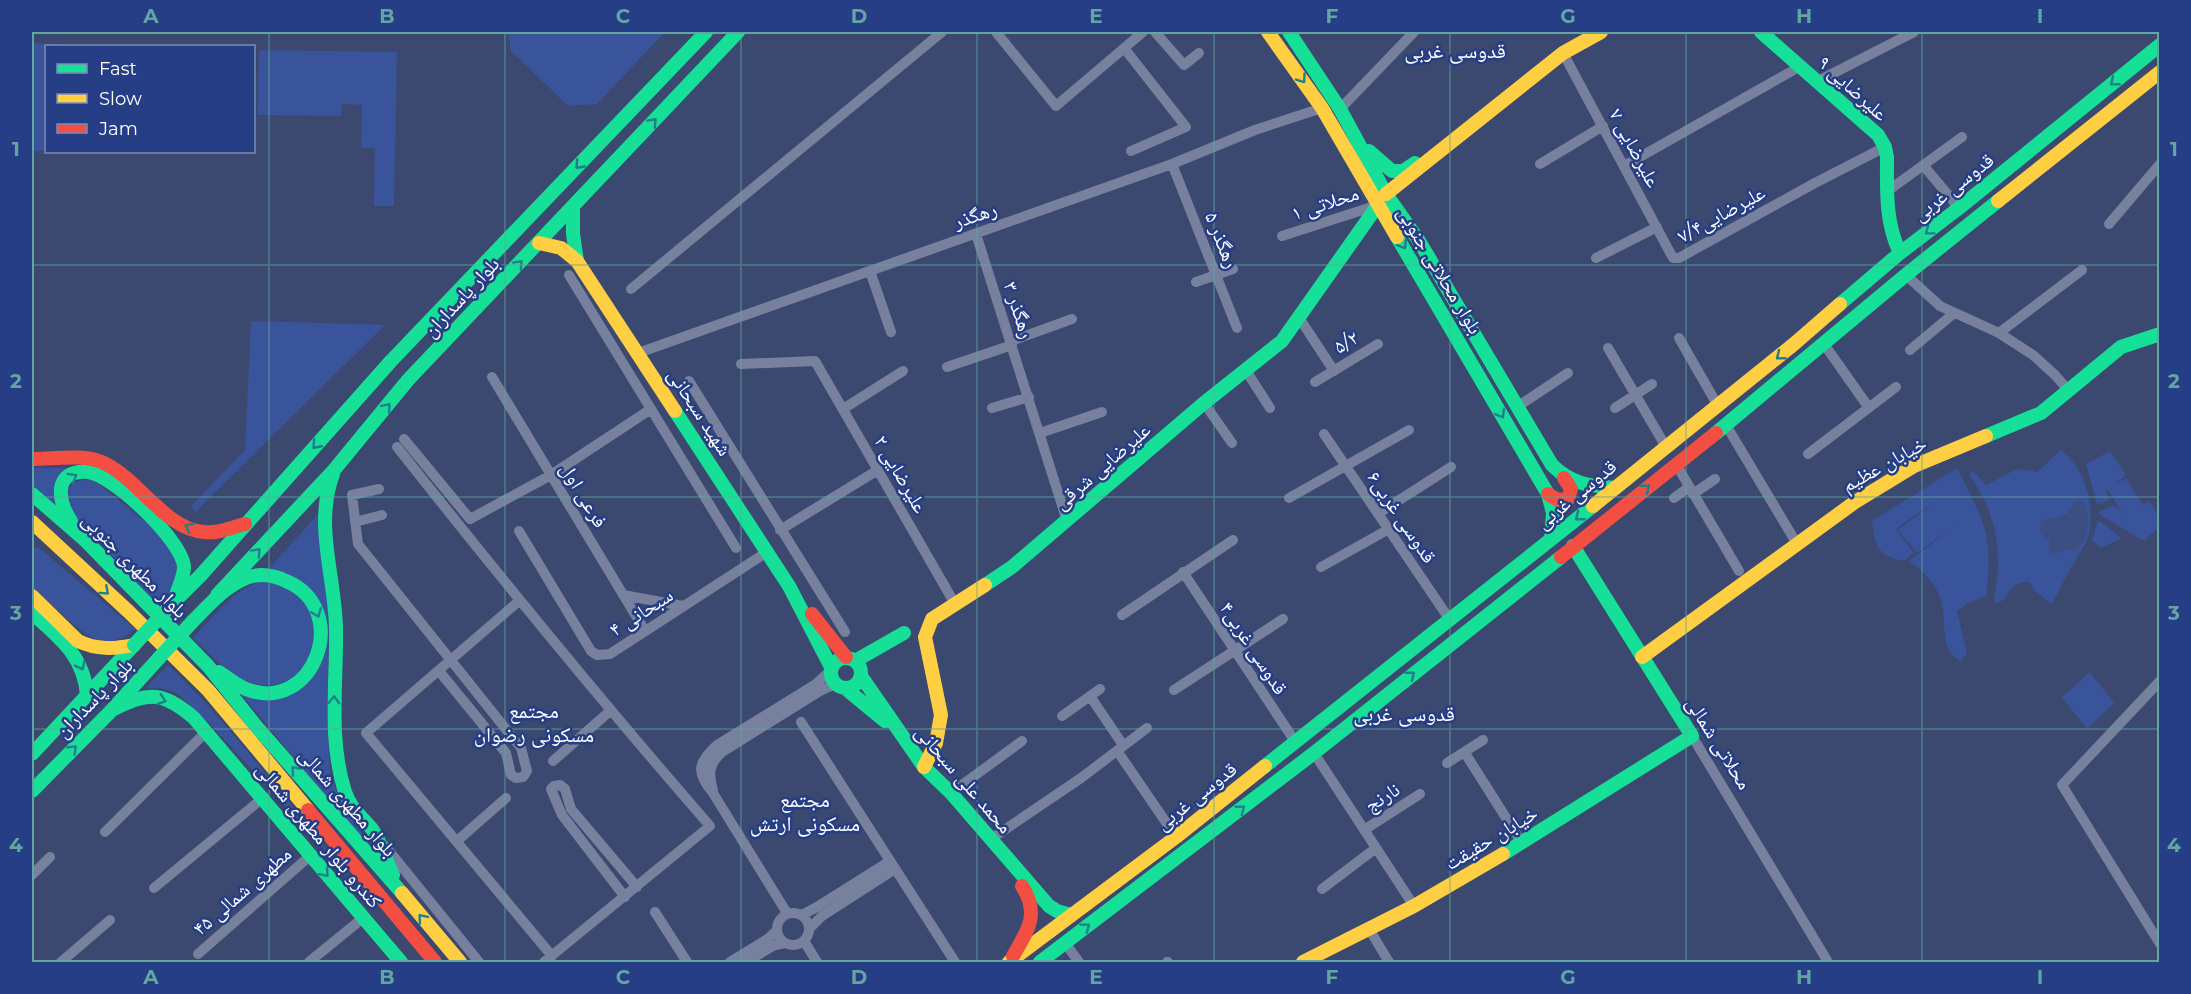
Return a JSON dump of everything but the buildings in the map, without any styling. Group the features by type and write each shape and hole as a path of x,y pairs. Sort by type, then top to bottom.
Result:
{"main road":[{"name":"بلوار پاسداران","path":"32,754 201,575 391,362 706,32"},
{"name":"بلوار پاسداران","path":"32,791 111,711 334,470 408,381 738,32"},
{"name":"بلوار محلاتی جنوبی","path":"1268,32 1382,199 1548,494 1553,513 1551,539"},
{"name":"بلوار محلاتی جنوبی","path":"1289,32 1358,140 1382,199 1419,241 1552,465 1564,478"},
{"path":"1358,140 1385,168 1392,171 1403,171 1449,143 1563,53 1601,32"},
{"name":"۹ علیرضایی","path":"1761,32 1878,135 1885,147 1889,225 1893,242 1900,253"},
{"name":"قدوسی غربی","path":"1009,963 1296,743 1718,406 1900,253 2160,45"},
{"name":"قدوسی غربی","path":"1040,963 1314,753 1726,424 1906,275 2160,72"},
{"name":"علیرضایی شرقی","path":"924,767 936,743 941,716 925,637 932,619 1012,567 1204,403 1282,341 1382,199 1449,143"},
{"path":"573,208 573,234 577,261"},
{"path":"539,243 561,248 577,261"},
{"name":"شهید سبحانی","path":"577,261 789,586 836,678"},
{"name":"خیابان عظیم","path":"1642,657 1855,502 1914,466 2041,413 2121,347 2160,334"},
{"path":"391,362 408,381"},
{"path":"32,459 90,458 99,460 123,474 176,519 201,532 212,532 245,524"},
{"path":"334,470 326,493 324,528 336,626 334,719 337,762 346,795 353,809 373,831 401,892"},
{"path":"86,541 63,511 59,500 59,490 63,483 74,474 91,471 100,475 169,533 181,550 183,572 174,603"},
{"path":"1548,494 1556,500 1568,499 1570,489 1564,478"},
{"path":"1564,478 1577,484 1615,488"},
{"name":"بلوار مطهری جنوبی","path":"32,495 86,541 208,666"},
{"name":"بلوار مطهری جنوبی","path":"32,522 129,612 208,690"},
{"path":"32,539 88,575"},
{"name":"محلاتی شمالی","path":"1573,546 1692,736"},
{"path":"208,666 247,690 280,691 293,686 308,673 321,651 323,636 319,614 313,603 296,585 283,579 254,575 244,578 217,595"},
{"name":"شهید سبحانی","path":"789,586 851,659"},
{"path":"32,596 86,646 104,650 134,645"},
{"path":"32,613 79,659 87,683 87,695"},
{"path":"851,659 861,670 861,676 855,685 836,678 837,660 851,659 904,633"},
{"name":"بلوار مطهری شمالی","path":"208,666 256,726 460,963"},
{"name":"محمد علی سبحانی","path":"861,676 924,767 951,793 1049,906 1071,915"},
{"name":"محمد علی سبحانی","path":"836,678 897,731"},
{"path":"1377,678 1389,693"},
{"name":"بلوار مطهری شمالی","path":"208,690 435,963"},
{"name":"کندرو بلوار مطهری شمالی","path":"111,711 143,696 164,698 182,709 206,732 264,797 401,963"},
{"name":"خیابان حقیقت","path":"1303,963 1414,906 1522,843 1692,736"},
{"path":"1197,820 1208,834"},
{"name":"محمد علی سبحانی","path":"1003,853 1003,861 1025,890 1032,907 1029,927 1009,963"}],"street":[{"path":"631,289 942,32"},
{"path":"996,32 1056,106 1143,32"},
{"path":"1155,32 1184,65 1199,53"},
{"path":"1340,109 1414,32"},
{"path":"1816,82 1914,32"},
{"path":"1124,48 1186,127 1131,151"},
{"name":"۷ علیرضایی","path":"1563,53 1673,258 1676,259"},
{"path":"1624,166 1799,67"},
{"name":"رهگذر","path":"638,353 1172,164 1255,130 1322,108"},
{"path":"1540,164 1603,126"},
{"path":"1888,190 1962,137"},
{"name":"علیرضایی۷/۴","path":"1676,259 1885,147"},
{"name":"۵ رهگذر","path":"1172,164 1237,328"},
{"path":"2109,224 2160,164"},
{"path":"1923,165 1959,208"},
{"name":"۱ محلاتی","path":"1282,236 1382,199"},
{"path":"1596,258 1657,227"},
{"name":"۳ رهگذر","path":"976,234 1068,521"},
{"path":"1196,282 1233,269"},
{"path":"1999,333 2082,270"},
{"path":"870,271 891,332"},
{"path":"569,275 735,548"},
{"path":"1906,275 1940,306 1953,314 1999,333 2033,355 2068,390"},
{"path":"1910,350 1953,314"},
{"path":"1298,316 1334,371"},
{"path":"947,367 1072,319"},
{"path":"1679,339 1718,406"},
{"name":"۵/۲","path":"1315,382 1378,344"},
{"path":"1824,344 1869,408"},
{"path":"1608,348 1666,447"},
{"name":"۲ علیرضایی","path":"741,364 815,361 955,604"},
{"path":"1245,369 1270,408"},
{"path":"843,409 903,371"},
{"path":"1517,407 1568,373"},
{"name":"فرعی اول","path":"492,376 645,631"},
{"path":"689,381 845,632"},
{"path":"1615,408 1652,384"},
{"path":"1808,454 1896,387"},
{"path":"992,408 1029,397"},
{"path":"1204,403 1232,443"},
{"path":"519,601 366,733 457,841 548,959 710,826 610,711 519,601 400,443 470,519 551,475 651,409"},
{"path":"1040,433 1102,412"},
{"path":"1726,424 1797,544"},
{"path":"1289,498 1409,430"},
{"name":"قدوسی غربی۶","path":"1324,434 1450,620"},
{"path":"1676,464 1739,571"},
{"path":"1379,513 1451,467"},
{"path":"780,530 878,470"},
{"path":"1674,498 1715,479"},
{"path":"379,489 352,495 358,544 521,748 527,771 523,777 516,778 511,775 506,753 439,671"},
{"path":"355,522 382,515"},
{"path":"1321,567 1389,529"},
{"name":"سبحانی ۴","path":"519,531 591,651 597,655 610,654 767,552"},
{"path":"1122,615 1233,540"},
{"name":"قدوسی غربی۴","path":"1183,572 1296,743"},
{"path":"623,595 683,606"},
{"path":"1174,690 1283,618"},
{"path":"787,913 714,793 702,779 701,766 706,755 717,745 735,738 816,684 836,678"},
{"path":"2160,681 2062,785 2160,944"},
{"path":"1062,716 1100,689"},
{"path":"1090,696 1123,745"},
{"path":"552,761 610,711"},
{"path":"801,722 955,963"},
{"path":"991,839 1081,778 1147,728"},
{"path":"105,832 206,732"},
{"name":"محلاتی شمالی","path":"1692,736 1828,963"},
{"path":"1447,763 1483,740"},
{"path":"951,793 1022,741"},
{"path":"1123,745 1118,752 1176,837"},
{"path":"1314,753 1414,906"},
{"path":"1465,753 1522,843"},
{"path":"625,897 562,815 551,789 554,786 560,785 565,789 571,809 637,887"},
{"name":"نارنج","path":"1364,830 1420,794"},
{"path":"154,888 264,797"},
{"path":"457,841 506,798"},
{"path":"373,831 479,963"},
{"path":"1322,889 1376,848"},
{"name":"مطهرى شمالى ۴۵","path":"198,954 311,855"},
{"path":"32,874 50,857"},
{"path":"787,913 802,915 893,865"},
{"path":"810,928 822,916 893,865"},
{"path":"655,912 687,963"},
{"path":"730,963 769,938 777,930 780,920 787,913"},
{"path":"746,963 773,946 804,942 810,928 809,922 802,915"},
{"path":"309,963 363,918"},
{"path":"60,963 110,920"},
{"path":"1369,929 1389,963"},
{"path":"777,930 785,943"},
{"path":"804,942 817,963"},
{"path":"1065,943 1079,963"}],"shaded area":[{"path":"511,32 665,32 597,104 568,106 511,51 508,35"},
{"path":"32,43 67,45 45,45 45,151 32,151"},
{"path":"259,50 397,52 394,206 374,206 375,148 361,148 362,105 342,104 341,116 258,115"},
{"path":"251,321 385,325 195,512 191,506 245,450"},
{"path":"2061,450 2076,467 2086,488 2091,510 2088,538 2052,604 2033,589 2030,582 2017,584 2004,600 1996,603 1994,600 1998,565 1992,519 1969,474 1973,471 1986,485 2017,469 2037,472","holes":["2070,508 2067,548 2058,552 2050,540 2060,518 2067,514"]},
{"path":"2110,451 2126,475 2113,486 2126,478 2143,505 2149,501 2159,516 2159,527 2144,541 2097,513 2114,505 2122,513 2108,490 2106,491 2110,500 2097,504 2086,464"},
{"path":"32,468 70,468 56,508 32,488"},
{"path":"1957,468 1985,529 1989,558 1986,596 1966,604 1957,611 1967,653 1960,661 1949,650 1945,636 1942,605 1936,589 1920,570 1908,562 1957,524 1917,553 1898,530 1941,497 1896,529 1914,553 1903,561 1888,556 1879,548 1874,537 1872,521"},
{"path":"93,479 164,537 176,557 177,580 159,605 73,516 67,491 78,481"},
{"path":"2079,499 2087,510 2088,517 2084,540 2075,551 2065,548 2054,554 2049,551 2050,540 2041,533 2041,522 2050,517 2064,518 2074,502"},
{"path":"319,513 329,618 327,716 330,771 340,801 377,856 238,691 281,698 300,690 311,681 324,612 265,573"},
{"path":"2098,520 2122,538 2101,548 2092,541"},
{"path":"32,546 39,548 135,629 116,640 107,641 91,637 74,625 32,586"},
{"path":"258,582 276,584 296,594 308,610 314,628 312,647 305,664 292,678 274,685 252,683 236,676 193,638 239,592"},
{"path":"168,665 239,741 349,876 211,725 177,693 160,688 146,688"},
{"path":"2090,672 2114,703 2087,729 2062,697"}],"traffic: fast":[{"path":"173,603 201,575 391,361 706,32"},
{"path":"217,595 334,470 408,380 738,32"},
{"path":"1289,32 1340,109 1386,194 1419,241 1552,465 1566,476 1581,483 1615,488"},
{"path":"1761,32 1878,135 1885,147 1887,157 1889,218 1900,253"},
{"path":"1840,304 1900,253 2160,45"},
{"path":"1369,151 1392,171 1403,171 1415,163"},
{"path":"1716,433 1998,201"},
{"path":"985,585 1012,567 1204,403 1282,341 1378,205"},
{"path":"573,208 573,234 577,261"},
{"path":"1397,237 1548,494 1553,513 1551,539"},
{"path":"1986,436 2041,413 2121,347 2160,334"},
{"path":"675,411 789,586 831,667"},
{"path":"71,521 61,496 61,488 69,476 77,472 88,472 113,484 160,526 181,556 184,571 175,598"},
{"path":"333,474 325,512 325,531 335,609 334,711 337,752 347,798 375,834 393,875"},
{"path":"32,494 86,541 208,666 256,726 402,893"},
{"path":"1265,766 1593,506"},
{"path":"1503,854 1692,736 1573,546"},
{"path":"1040,962 1314,753 1561,557"},
{"path":"193,621 231,586 251,576 261,575 286,581 306,595 318,613 321,635 317,656 306,674 290,687 270,693 246,689 219,672"},
{"path":"134,645 173,603"},
{"path":"32,613 61,640 76,659 85,681 87,695"},
{"path":"159,658 193,621"},
{"path":"855,661 904,633"},
{"path":"32,754 134,645"},
{"path":"32,791 111,711 159,658"},
{"path":"846,658 857,662 861,673 857,684 846,688 835,684 831,673 835,662 846,658"},
{"path":"861,676 924,767 951,793 1049,906 1071,915"},
{"path":"845,688 885,721"},
{"path":"114,709 137,699 156,697 174,703 194,718 401,962"}],"traffic: slow":[{"path":"1268,32 1322,108 1397,237"},
{"path":"1386,194 1563,53 1601,32"},
{"path":"1998,201 2160,72"},
{"path":"539,243 561,248 577,261 675,411"},
{"path":"1593,506 1794,344 1840,304"},
{"path":"1642,657 1855,502 1914,466 1986,436"},
{"path":"32,522 129,612 208,690 308,810"},
{"path":"924,767 936,743 941,715 925,637 932,619 985,585"},
{"path":"32,596 78,641 106,648 134,645"},
{"path":"1009,962 1176,837 1265,766"},
{"path":"1303,962 1414,906 1503,854"},
{"path":"402,893 460,962"}],"traffic: jam":[{"path":"1561,557 1716,433"},
{"path":"32,459 69,457 106,464 130,481 165,514 190,529 214,532 245,524"},
{"path":"1548,494 1558,500 1568,499 1571,489 1564,478"},
{"path":"812,614 846,657"},
{"path":"308,810 435,962"},
{"path":"1013,956 1030,922 1030,905 1022,886"}],"district":[{"name":"قدوسی غربی","path":"1455,51"},
{"name":"قدوسی غربی","path":"1404,714"},
{"name":"مجتمع مسکونی رضوان","path":"534,723"},
{"name":"مجتمع مسکونی ارتش","path":"805,812"}]}
